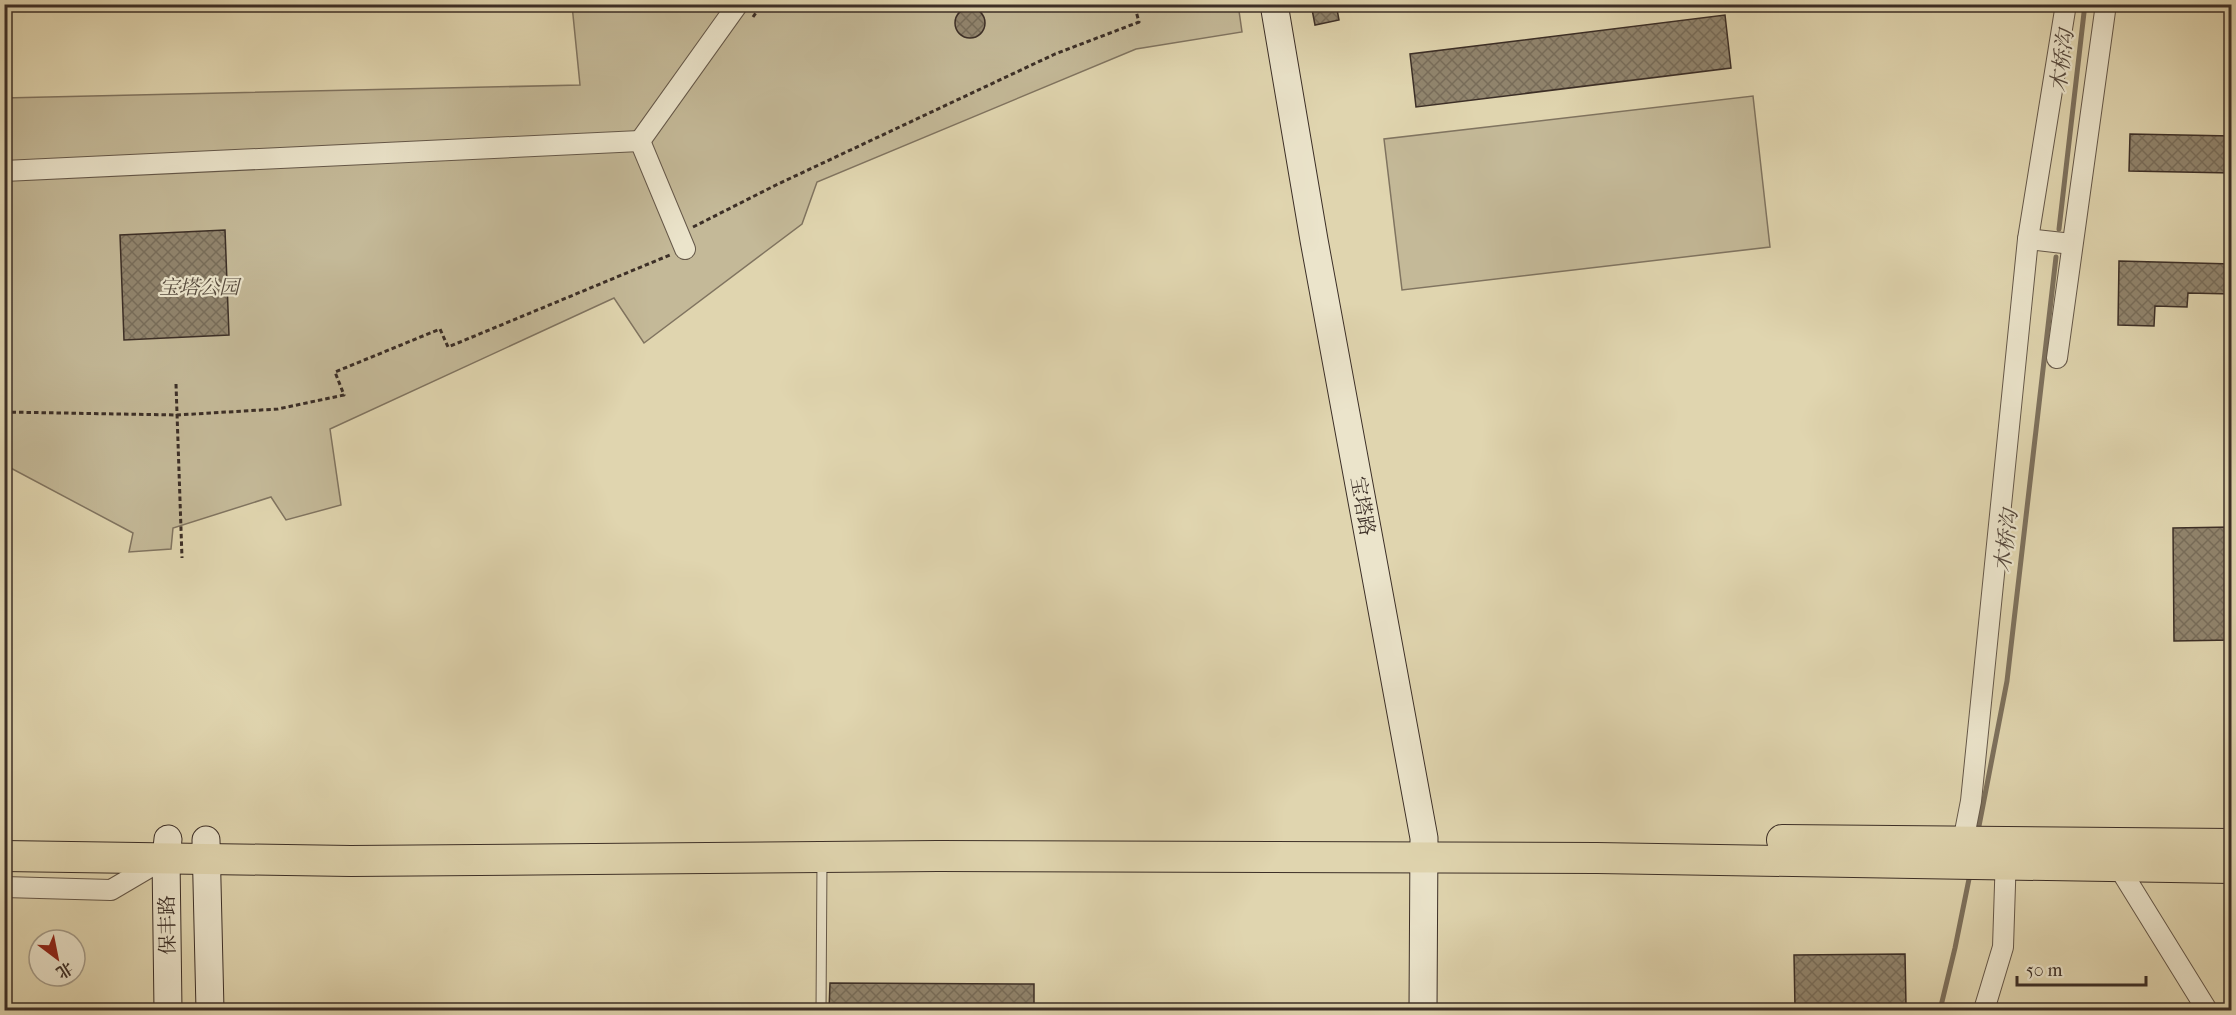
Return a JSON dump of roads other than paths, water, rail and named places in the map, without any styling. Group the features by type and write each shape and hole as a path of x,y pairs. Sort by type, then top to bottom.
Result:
{"main road":[{"path":"4,835 351,861 822,857 1062,847"},
{"path":"206,849 351,842 2006,853 2232,844"},
{"path":"4,856 167,848"},
{"path":"2006,853 2118,866 2232,868"}],"street":[{"path":"640,141 738,4"},
{"name":"宝塔路","path":"1274,4 1423,848 1423,1011"},
{"path":"1961,853 1971,801 2028,239 2066,4"},
{"path":"2057,358 2106,4"},
{"path":"4,171 640,141"},
{"path":"640,141 682,242"},
{"path":"2028,239 2072,244"},
{"path":"4,887 111,890 167,848"},
{"name":"保丰路","path":"167,848 168,1011"},
{"name":"保丰路","path":"206,849 210,1011"},
{"path":"1984,1011 2003,946 2006,853"},
{"path":"2118,866 2207,1011"}],"lane":[{"path":"821,1011 822,857"}],"waterway":[{"name":"木桥沟","path":"2059,229 2085,4"},
{"name":"木桥沟","path":"1979,826 2007,681 2056,257"},
{"name":"木桥沟","path":"1940,1010 1969,879"}],"park label":[{"name":"宝塔公园","path":"199,287"}]}
